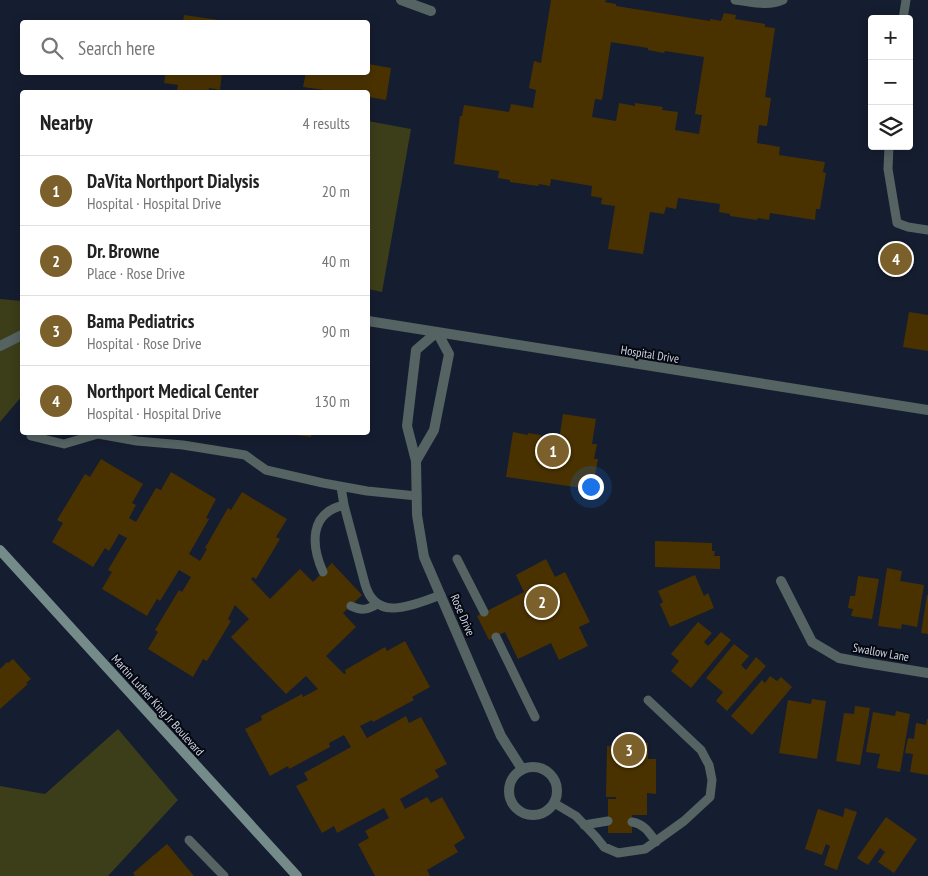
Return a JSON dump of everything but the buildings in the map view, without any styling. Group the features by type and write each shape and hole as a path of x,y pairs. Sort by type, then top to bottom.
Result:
{"main road":[{"name":"Martin Luther King Jr Boulevard","path":"0,550 297,876"}],"street":[{"path":"401,0 431,11"},
{"name":"Hospital Drive","path":"370,321 928,410"},
{"path":"416,461 434,430 448,354 437,332"},
{"name":"Rose Drive","path":"437,332 416,350 407,426 416,461 417,515 424,557 501,736 522,769"},
{"path":"0,346 20,335"},
{"name":"Swallow Lane","path":"781,581 812,642 839,658 928,673"},
{"path":"532,767 548,771 554,777 557,785 558,793 554,803 545,813 537,816 529,816 522,813 511,802 509,786 512,779 522,769 532,767"}],"lane":[{"path":"735,0 774,4 783,0"},
{"path":"904,15 906,0"},
{"path":"889,150 888,169 897,223 928,230"},
{"path":"31,436 64,444 95,435"},
{"path":"104,435 245,455 266,470 341,487 416,496"},
{"path":"341,487 367,592 371,598 385,608 395,609 441,595"},
{"path":"323,572 315,549 318,525 328,511 344,505"},
{"path":"457,558 484,612"},
{"path":"351,606 361,610 377,604"},
{"path":"496,637 535,717"},
{"path":"554,803 576,816 604,847 618,853 645,849 684,821 710,797 712,780 709,765 700,750 648,700"},
{"path":"584,825 608,822"},
{"path":"632,822 645,828 656,842"},
{"path":"190,840 224,876"}],"green space":[{"path":"370,121 411,129 382,292 370,289"},
{"path":"0,299 20,301 20,398 0,422"},
{"path":"118,729 178,800 108,876 0,876 0,786 45,794"}],"place":[{"name":"Northport Medical Center","path":"896,259"},
{"name":"DaVita Northport Dialysis","path":"553,451"},
{"name":"Dr. Browne","path":"542,602"},
{"name":"Bama Pediatrics","path":"629,750"}]}
